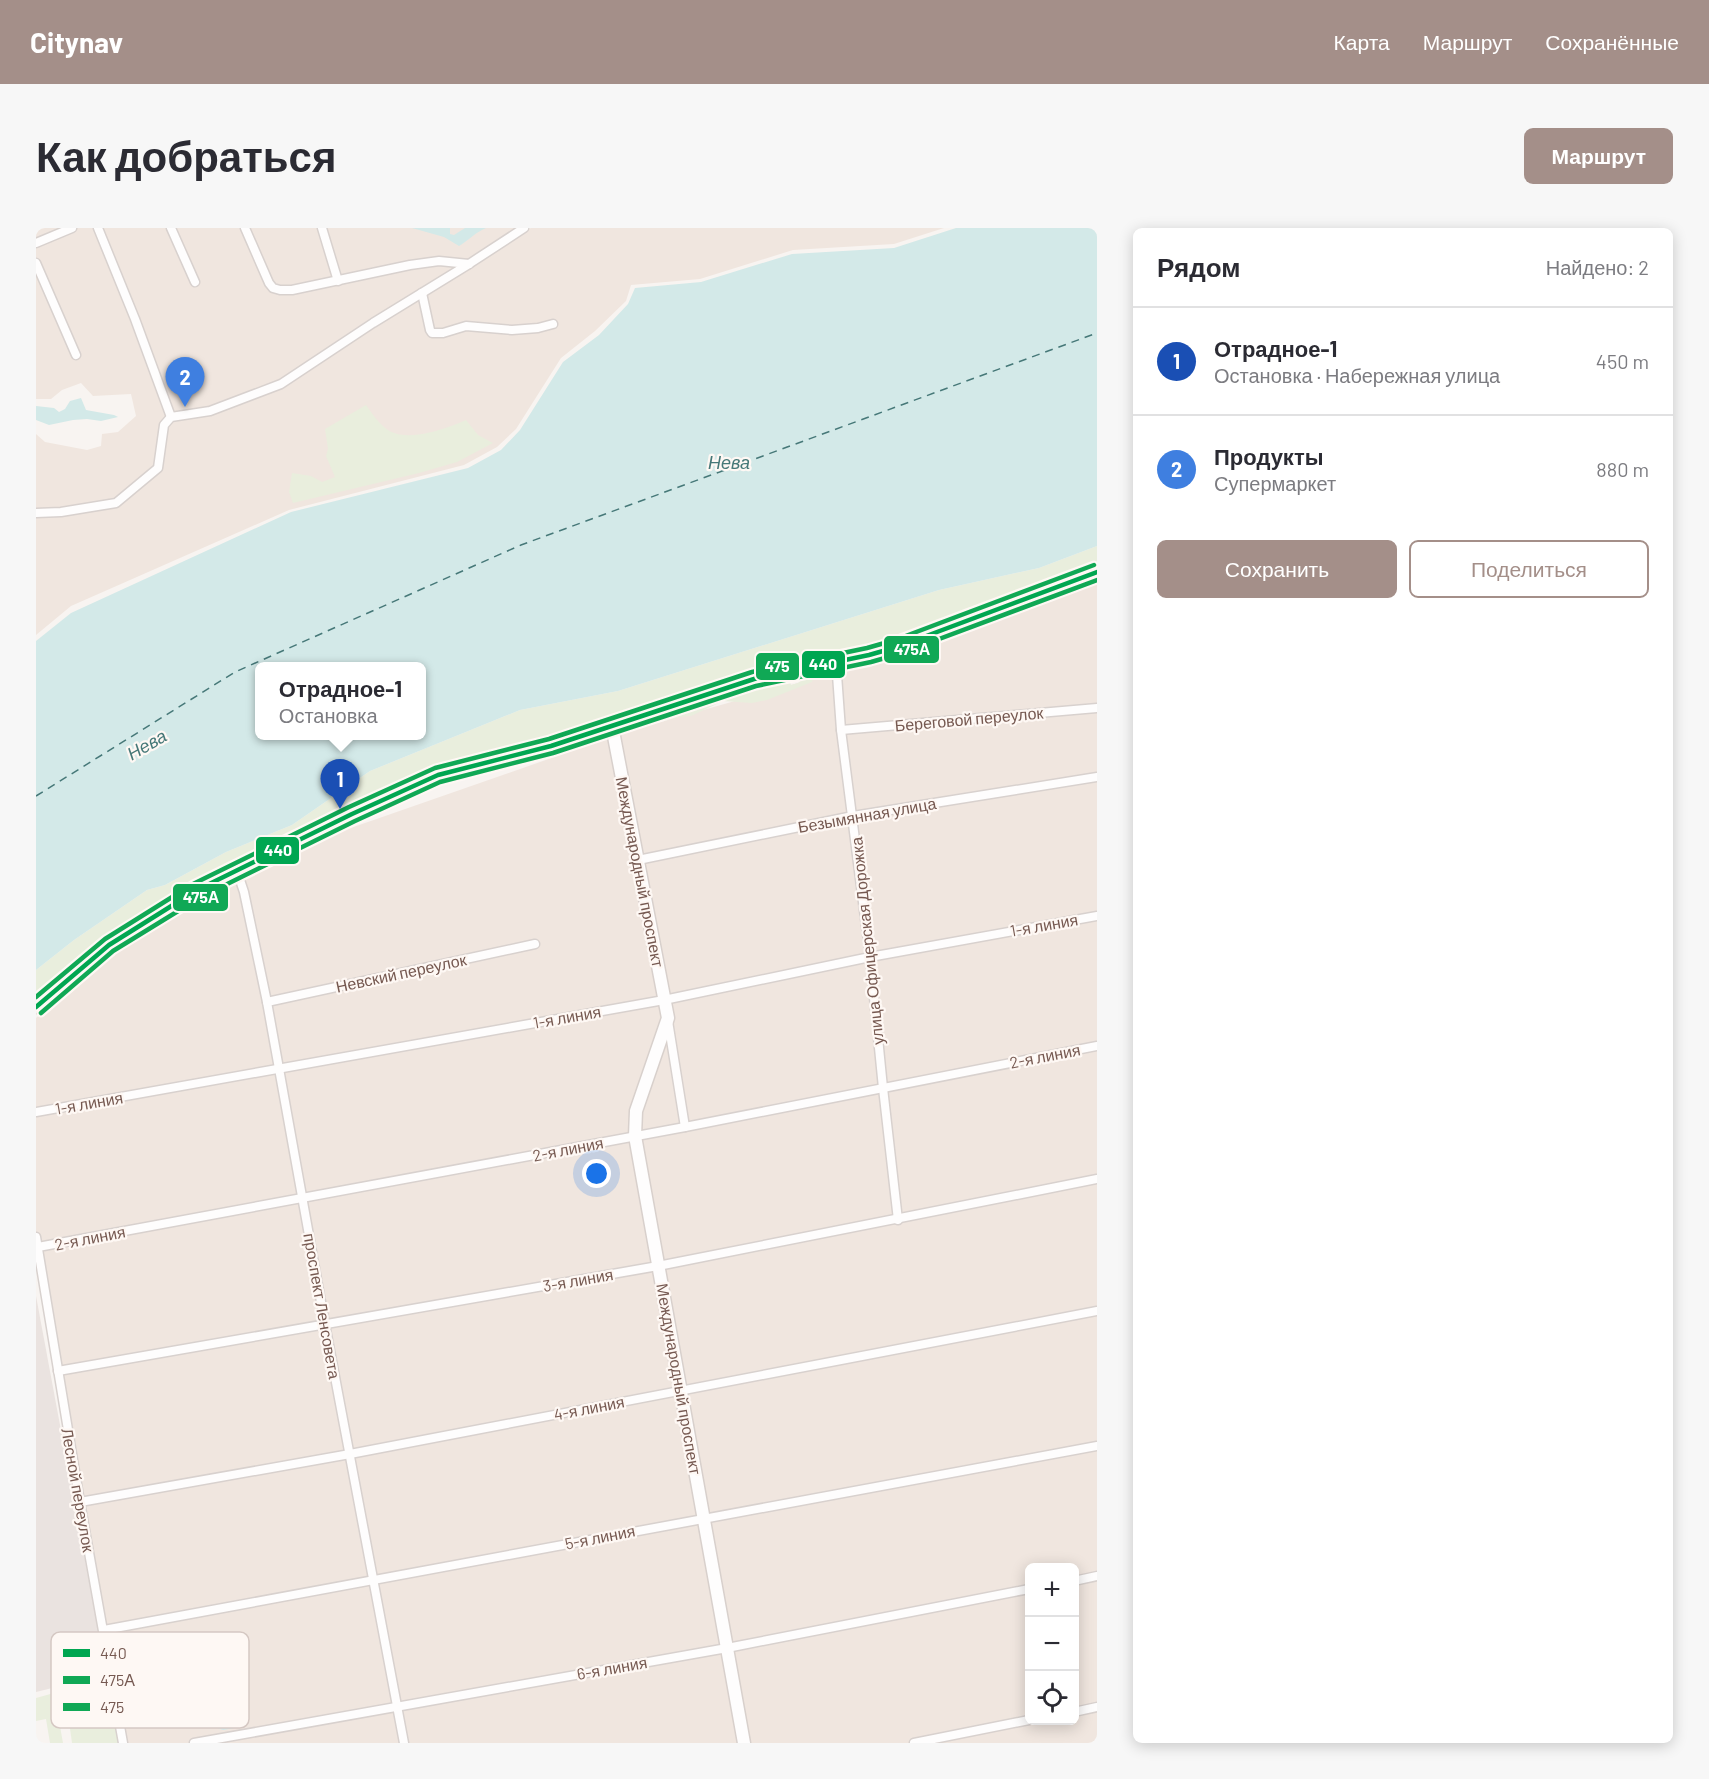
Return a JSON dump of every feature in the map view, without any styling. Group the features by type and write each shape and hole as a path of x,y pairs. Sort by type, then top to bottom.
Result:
{"main road":[{"path":"36,1007 85,964 127,933 197,890 438,775 516,756 754,679 868,655 906,644 1097,572"}],"street":[{"path":"36,243 72,228"},
{"path":"98,228 171,417"},
{"path":"171,228 195,282"},
{"path":"245,228 269,283 273,288 280,290 292,290 439,261 469,264"},
{"path":"322,228 338,281"},
{"path":"36,513 61,512 116,503 158,468 164,425 171,417 210,411 281,384 372,322 524,228"},
{"path":"36,263 76,355"},
{"path":"422,293 432,333 443,333 466,326 512,330 553,324"},
{"name":"улица Офицерская Дорожка","path":"836,661 841,730 870,957 898,1220"},
{"name":"Береговой переулок","path":"841,730 1097,708"},
{"name":"Международный проспект","path":"612,726 668,1017 685,1127"},
{"name":"Безымянная улица","path":"638,860 853,816 1097,777"},
{"name":"проспект Ленсовета","path":"237,871 244,892 267,1002 404,1743"},
{"name":"1-я линия","path":"36,1112 664,1000 870,957 1097,916"},
{"name":"Невский переулок","path":"267,1002 536,944"},
{"name":"Международный проспект","path":"668,1017 636,1111 635,1136 744,1743"},
{"name":"2-я линия","path":"38,1247 685,1127 1097,1046"},
{"name":"3-я линия","path":"58,1371 658,1266 1097,1179"},
{"name":"Лесной переулок","path":"36,1237 80,1502 104,1630"},
{"name":"4-я линия","path":"80,1502 350,1454 1097,1311"},
{"name":"5-я линия","path":"104,1630 1097,1446"},
{"path":"1079,1580 1097,1576"},
{"name":"6-я линия","path":"194,1743 727,1648 1025,1590"},
{"path":"1079,1711 1097,1707"},
{"path":"914,1743 1025,1721"},
{"name":"Лесной переулок","path":"120,1728 123,1743"}],"shaded area":[{"path":"36,228 518,228 518,235 531,228 944,228 894,244 793,250 700,279 631,285 626,301 595,331 561,358 516,429 497,447 464,465 289,510 71,606 36,635 36,434 45,442 87,450 101,446 102,434 118,432 136,416 131,394 93,396 81,383 62,390 51,399 36,399"},
{"path":"1097,580 1097,1743 126,1743 123,1728 249,1728 249,1632 106,1632 36,1240 36,1018 128,936 299,846 629,731 886,658"},
{"path":"36,1296 98,1632 51,1632 51,1688 36,1692"}],"green space":[{"path":"366,405 381,425 402,435 424,434 466,420 478,435 493,443 457,462 293,503 289,492 292,473 311,476 322,482 335,477 326,456 328,449 325,429"},
{"path":"1097,546 1097,565 892,643 751,673 518,749 435,769 407,779 351,805 313,828 161,905 82,959 36,1000 36,970 74,940 147,890 165,885 226,852 292,825 370,771 520,710 618,691 939,590 1039,568"},
{"path":"810,673 814,676 812,682 767,700 752,703 723,701 691,716 660,722 656,719 657,716 702,701 710,704 713,698 746,687 757,690 767,682 774,683 779,679 789,678 791,685 798,683"},
{"path":"51,1694 51,1728 60,1728 63,1743 50,1743 46,1719 36,1721 36,1698"},
{"path":"70,1728 116,1728 119,1743 72,1743"}],"water":[{"path":"412,228 450,228 450,234 454,235 465,228 486,228 459,246 444,237"},
{"name":"Нева","path":"956,228 1097,228 1097,546 1039,568 939,590 618,691 520,710 370,771 292,825 226,852 165,885 147,890 74,940 36,970 36,641 71,613 291,512 468,468 501,450 520,430 563,362 599,335 628,304 635,288 701,282 792,254 894,248"},
{"path":"81,398 86,410 118,417 101,421 73,420 49,425 36,420 36,406 54,408 59,412 65,409 70,401"}],"ferry route":[{"path":"258,662 521,545 1097,333"},
{"path":"36,796 235,672 255,663"}],"transit line":[{"name":"475","path":"36,997 105,939 193,884 349,807 435,768 549,739 752,672 895,640 1094,565"},
{"name":"440","path":"36,1007 109,945 197,890 352,814 438,775 551,746 754,679 897,647 1097,572"},
{"name":"475А","path":"41,1013 113,951 201,897 440,782 553,753 756,686 899,654 1097,580"}],"place":[{"name":"Продукты","path":"185,407"},
{"name":"Отрадное-1","path":"340,809"}]}
